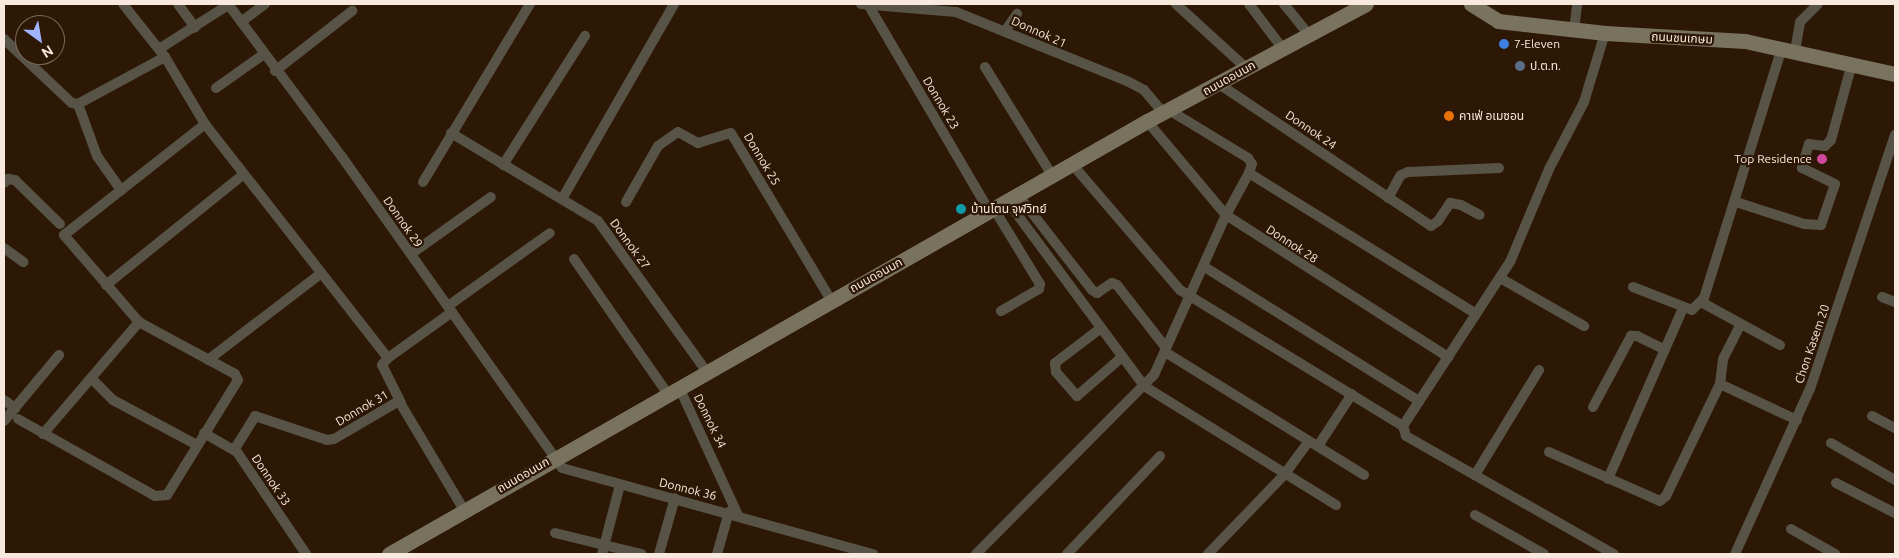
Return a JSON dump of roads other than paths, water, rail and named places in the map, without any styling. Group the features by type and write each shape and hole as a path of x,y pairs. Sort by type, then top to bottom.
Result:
{"main road":[{"name":"ถนนดอนนก","path":"389,554 555,457 1147,121 1366,4"},
{"name":"ถนนชนเกษม","path":"1471,4 1498,21 1605,33 1745,41 1852,63 1895,74"}],"street":[{"path":"122,4 162,53 205,124 243,175 388,358"},
{"path":"178,4 195,26"},
{"path":"4,39 72,103 78,104 162,53 195,26 228,4"},
{"name":"Donnok 29","path":"228,4 275,71 307,108 555,457"},
{"path":"241,22 266,4"},
{"path":"423,182 530,4"},
{"path":"562,199 674,4"},
{"path":"1176,4 1246,68"},
{"path":"1249,4 1282,49"},
{"path":"1284,4 1309,35"},
{"path":"1574,30 1577,4"},
{"path":"1633,287 1692,310 1701,302 1789,50 1800,22 1818,4"},
{"name":"Donnok 21","path":"865,5 956,8 1005,31 1133,84 1144,90 1166,111"},
{"name":"Donnok 23","path":"865,5 1040,284 1038,289 1001,311"},
{"path":"275,71 352,11"},
{"path":"1005,31 1016,14"},
{"path":"1403,426 1510,262 1549,169 1584,102 1605,33"},
{"path":"503,165 584,36"},
{"path":"216,88 264,54"},
{"path":"1736,202 1804,224 1821,225 1834,184 1802,168 1810,144 1825,146 1831,140 1852,63"},
{"path":"985,67 1052,175"},
{"name":"Donnok 24","path":"1219,84 1431,226 1438,221 1450,203 1461,204 1480,215"},
{"path":"78,104 97,156 121,190"},
{"path":"976,554 1154,375 1226,215 1249,174 1252,164 1248,158 1166,111"},
{"name":"Donnok 28","path":"1147,121 1226,215 1448,357"},
{"path":"18,419 160,497 167,495 238,380 235,374 139,322 64,235 205,124"},
{"name":"Donnok 25","path":"626,202 658,146 678,132 698,143 731,133 830,300"},
{"name":"Donnok 27","path":"451,134 598,221 707,372"},
{"name":"Chon Kasem 20","path":"1735,554 1797,420 1895,135"},
{"path":"1072,164 1180,290 1190,294 1403,426 1406,436 1614,554"},
{"path":"1388,198 1401,175 1408,172 1499,168"},
{"path":"1249,174 1476,314"},
{"path":"106,285 243,175"},
{"path":"4,183 8,179 14,180 60,224"},
{"path":"411,254 491,198"},
{"path":"1013,198 1101,328 1144,386 1284,475 1336,505"},
{"path":"1013,198 1092,290 1097,293 1112,283 1117,285 1166,350 1313,444 1364,474"},
{"path":"401,403 382,366 388,358 550,234"},
{"path":"4,248 23,262"},
{"name":"Donnok 34","path":"574,259 674,390 718,465 733,513"},
{"path":"1203,266 1419,401"},
{"path":"208,360 320,274"},
{"path":"1500,278 1584,326"},
{"path":"1882,297 1895,302"},
{"path":"1701,302 1780,345"},
{"path":"1608,479 1683,308"},
{"path":"43,434 139,322"},
{"path":"1549,452 1650,499 1660,501 1666,496 1720,384 1723,359 1741,324"},
{"path":"1101,328 1055,363 1056,372 1077,396 1122,357"},
{"path":"1593,407 1631,336 1637,336 1664,349"},
{"path":"4,421 59,355"},
{"path":"1475,475 1539,370"},
{"path":"91,378 113,400 197,445"},
{"path":"1720,384 1797,420"},
{"path":"1208,554 1313,444 1352,394"},
{"path":"4,400 15,408"},
{"name":"Donnok 31","path":"234,450 256,416 327,440 334,439 394,402 401,403 464,510"},
{"path":"1872,416 1895,428"},
{"name":"Donnok 33","path":"204,433 234,450 306,554"},
{"path":"1831,443 1895,480"},
{"path":"1067,554 1160,456"},
{"name":"Donnok 36","path":"555,457 562,468 820,537 833,545 873,554"},
{"path":"1836,482 1895,513"},
{"path":"603,550 620,484"},
{"path":"659,554 674,498"},
{"path":"717,554 733,513"},
{"path":"1475,515 1544,554"},
{"path":"1791,529 1835,554"},
{"path":"555,533 603,550 641,554"}],"place":[{"name":"7-Eleven","path":"1504,44"},
{"name":"ป.ต.ท.","path":"1520,66"},
{"name":"คาเฟ่ อเมซอน","path":"1449,116"},
{"name":"Top Residence","path":"1822,159"},
{"name":"บ้านโตน จุฬวิทย์","path":"961,209"}]}
